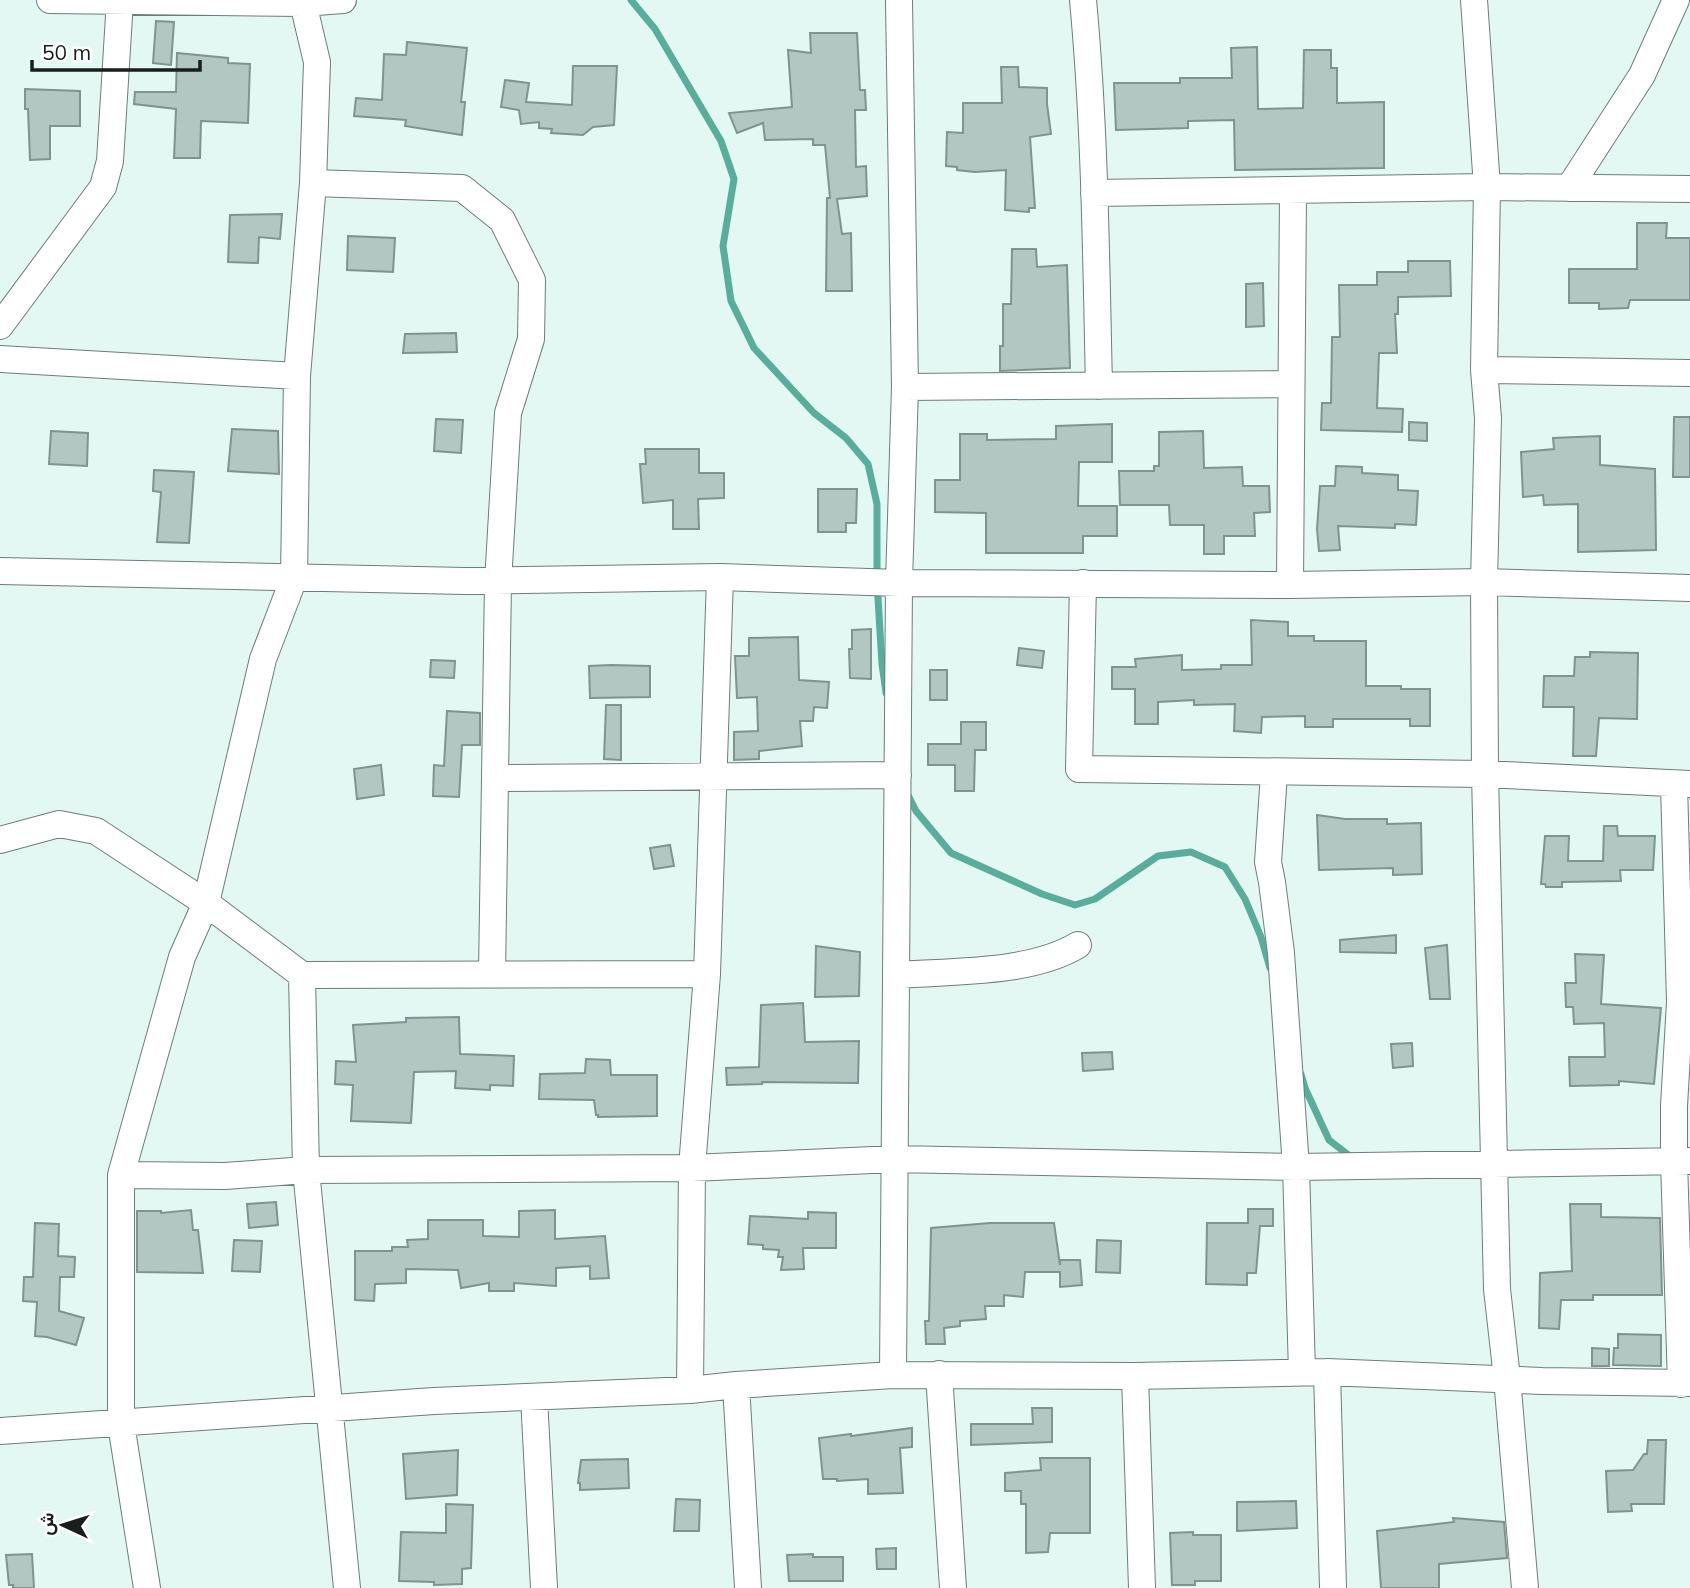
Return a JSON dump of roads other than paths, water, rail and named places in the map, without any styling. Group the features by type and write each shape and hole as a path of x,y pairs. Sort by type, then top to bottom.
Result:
{"street":[{"path":"50,0 303,3 343,0"},
{"path":"0,326 103,187 110,161 120,0"},
{"path":"893,1375 899,583 905,387 899,0"},
{"path":"1083,0 1088,47 1099,386"},
{"path":"1474,0 1487,187 1484,370 1489,418 1484,583 1485,774 1497,1289 1525,1588"},
{"path":"1569,188 1642,75 1676,0"},
{"path":"148,1588 121,1424 121,1175 182,957 206,903 263,659 294,578 297,376 313,183 317,62 303,3"},
{"path":"313,183 462,188 502,220 532,280 531,339 508,413 498,582 492,974"},
{"path":"1094,192 1487,187 1690,189"},
{"path":"1290,584 1293,191"},
{"path":"0,359 297,376"},
{"path":"1484,370 1690,373"},
{"path":"905,387 1290,384"},
{"path":"0,571 498,582 720,577 899,583 1484,583 1690,588"},
{"path":"690,1390 692,1168 707,974 720,577"},
{"path":"0,1431 434,1401 690,1390 893,1375 1135,1376 1315,1372 1685,1383 1682,1161 1674,1107 1685,998 1682,784 1485,774 1079,769 1083,583"},
{"path":"1274,773 1268,862 1280,953 1333,1588"},
{"path":"495,778 587,775 898,775"},
{"path":"0,840 59,824 96,831 206,903 302,975 707,974"},
{"path":"896,975 1032,963 1063,954 1078,945"},
{"path":"302,975 306,1170 348,1588"},
{"path":"121,1175 225,1176 306,1170 692,1168 895,1159 1296,1167 1682,1161"},
{"path":"939,1374 953,1588"},
{"path":"1135,1376 1142,1588"},
{"path":"736,1385 748,1588"},
{"path":"534,1397 544,1588"}],"waterway":[{"path":"631,0 655,29 721,141 734,179 723,246 731,301 754,348 814,413 846,438 868,464 877,504 877,582 886,693"},
{"path":"907,793 916,811 951,853 1042,894 1075,905 1095,899 1158,856 1191,852 1225,867 1245,899 1270,968"},
{"path":"1301,1074 1329,1140 1351,1157"}]}
